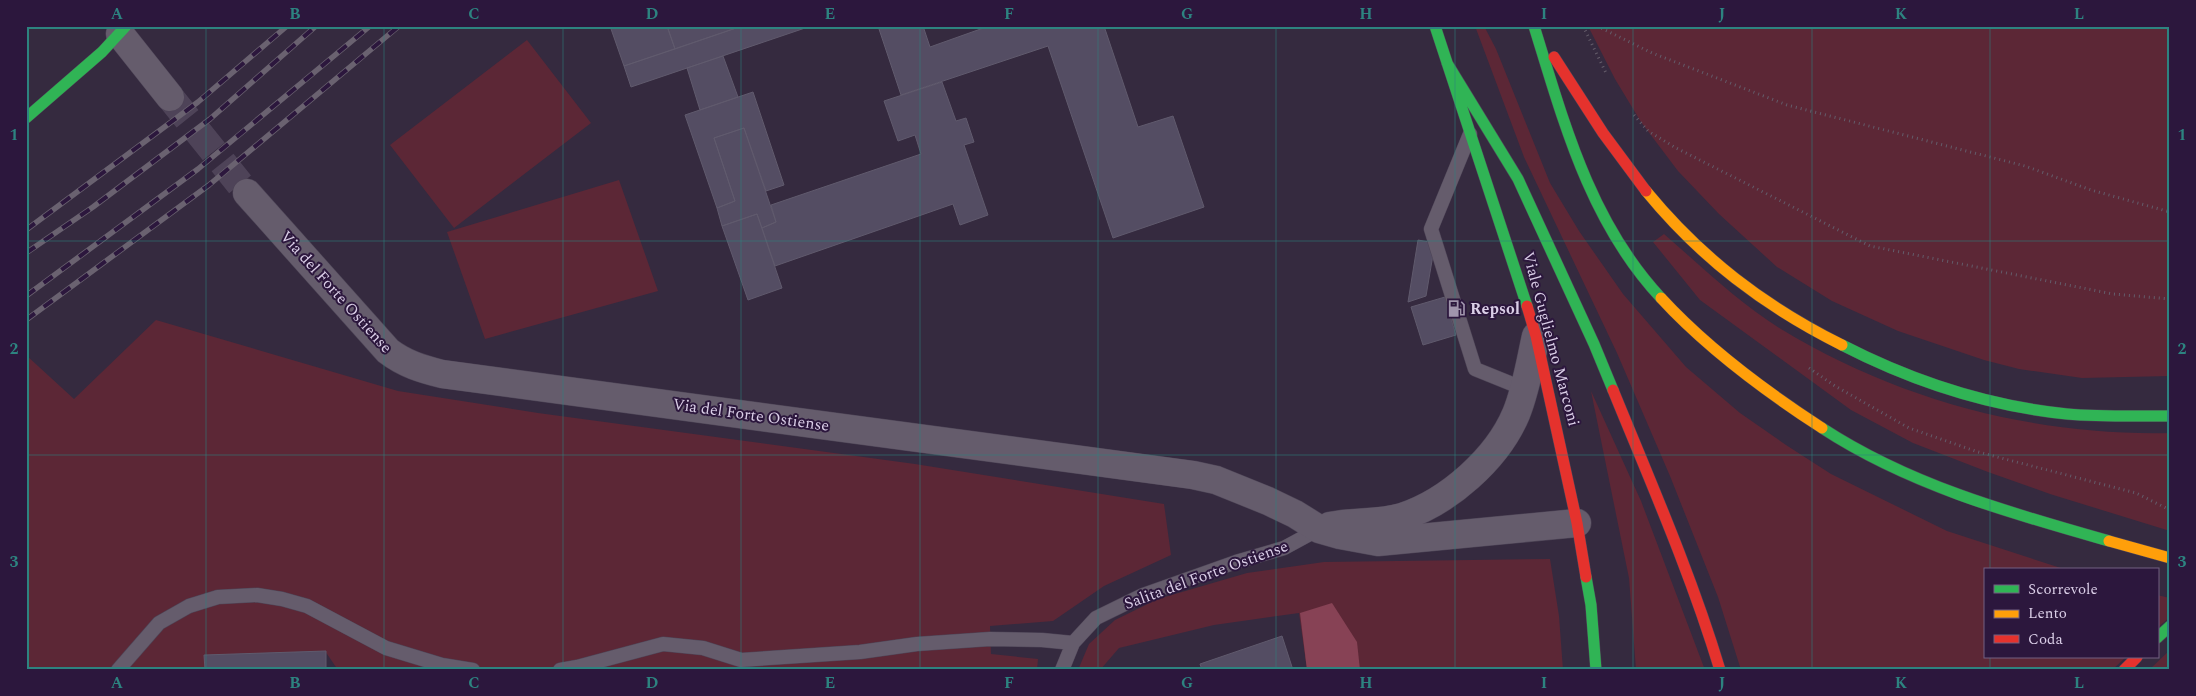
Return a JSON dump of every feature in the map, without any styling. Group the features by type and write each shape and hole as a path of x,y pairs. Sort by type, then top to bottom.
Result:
{"main road":[{"name":"Viale Guglielmo Marconi","path":"1435,26 1518,274 1536,336 1577,523 1591,604 1596,670"},
{"path":"1534,26 1605,135 1655,199 1700,250 1750,291 1770,304 1842,346 1932,385 1962,394 2053,412 2103,416 2170,416"},
{"path":"1534,26 1576,156 1615,238 1649,284 1700,335 1791,409 1853,446 1895,468 1998,508 2170,558"},
{"path":"26,118 123,30"},
{"path":"1447,63 1518,179 1590,335 1666,518 1707,627 1720,670"},
{"path":"2158,637 2170,626"},
{"path":"2124,670 2136,658"}],"street":[{"path":"123,30 170,97"},
{"name":"Via del Forte Ostiense","path":"247,193 388,352 399,360 420,368 442,374 1193,475 1216,480 1268,500 1319,529"},
{"name":"Salita del Forte Ostiense","path":"1319,529 1345,523 1400,517 1425,508 1446,496 1491,454 1505,436 1525,389 1536,336"},
{"path":"1319,529 1348,537 1378,542 1577,523"}],"lane":[{"path":"1471,130 1431,229 1475,369 1551,400"},
{"name":"Salita del Forte Ostiense","path":"1062,670 1073,643 1096,618 1143,595 1236,562 1284,548 1319,529"},
{"path":"118,670 159,623 189,606 218,597 257,595 282,598 307,606 386,648 442,665 473,670"},
{"path":"560,670 663,644 703,648 730,663 741,660 860,652 917,644 990,639 1042,640 1073,643"}],"path":[{"path":"1582,26 1609,79"},
{"path":"1597,26 1652,53 1787,105 2025,166 2092,190 2170,212"},
{"path":"1628,108 1648,131 1676,148 1870,246 2113,294 2170,299"}],"shaded area":[{"path":"1475,26 1484,26 1496,49 1550,183 1579,231 1623,294 1686,367 1740,413 1831,474 1947,531 2061,568 1984,568 1984,658 2125,658 2112,670 1741,670 1718,597 1670,476 1617,353 1524,157"},
{"path":"1588,26 2170,26 2170,376 2082,378 2019,369 1984,360 1898,331 1832,301 1777,267 1719,214 1678,171 1641,122 1615,79"},
{"path":"527,40 591,123 454,228 390,145"},
{"path":"619,180 658,291 485,339 447,232"},
{"path":"1664,234 1721,284 1765,319 1826,354 1872,376 1919,394 1968,409 2018,420 2068,428 2170,433 2170,531 2050,494 1988,472 1913,443 1851,410 1700,300 1653,242"},
{"path":"156,320 398,391 538,413 915,464 1164,504 1171,555 1104,586 1053,621 990,626 991,654 1038,659 1037,670 338,670 325,651 205,655 205,670 26,670 26,355 74,399"},
{"path":"1591,391 1641,501 1705,670 1636,670 1629,578"},
{"path":"1550,559 1559,616 1563,670 1307,670 1299,613 1214,625 1119,648 1100,670 1078,670 1089,644 1115,620 1158,599 1247,573 1324,562"},
{"path":"2158,595 2170,598 2170,617 2158,627"},
{"path":"1332,603 1357,642 1360,670 1307,670 1300,613"},
{"path":"2170,650 2170,670 2149,670"}],"building":[{"path":"610,26 667,26 675,49 624,66"},
{"path":"667,26 742,26 675,49"},
{"path":"742,26 811,26 631,87 624,66"},
{"path":"878,26 923,26 930,47 989,26 1104,26 1138,127 1173,116 1204,207 1113,238 1048,46 901,95"},
{"path":"723,56 738,97 700,110 687,68"},
{"path":"942,82 956,121 966,118 974,142 964,145 988,215 960,225 953,204 775,266 762,228 776,222 771,205 921,154 915,135 898,141 884,101"},
{"path":"753,92 784,185 766,191 744,128 714,138 735,201 717,208 685,115"},
{"path":"744,128 776,222 762,228 757,214 722,226 717,208 735,201 714,138"},
{"path":"757,214 782,288 748,300 722,226"},
{"path":"1418,240 1435,243 1426,296 1408,302"},
{"path":"1445,297 1456,335 1423,345 1411,307"},
{"path":"1282,636 1293,670 1202,670 1200,664"},
{"path":"326,651 326,670 205,670 204,655"}],"tunnel":[{"path":"170,97 247,193"}],"railway":[{"path":"26,230 198,102 287,26"},
{"path":"26,253 93,207 210,119 316,26"},
{"path":"26,296 198,169 370,26"},
{"path":"26,320 209,185 399,26"}],"traffic: fast":[{"path":"26,118 102,52 126,26"},
{"path":"1435,26 1527,306"},
{"path":"1534,26 1582,170 1615,237 1636,268 1661,298"},
{"path":"1447,63 1518,179 1594,344 1613,390"},
{"path":"1842,345 1923,381 2008,405 2080,415 2170,416"},
{"path":"1822,428 1855,448 1925,481 1998,508 2109,541"},
{"path":"1586,577 1591,605 1596,670"},
{"path":"2158,637 2170,626"}],"traffic: slow":[{"path":"1646,191 1689,238 1735,278 1786,314 1842,345"},
{"path":"1661,298 1737,368 1822,428"},
{"path":"2109,541 2170,558"}],"traffic: jam":[{"path":"1554,57 1603,133 1646,191"},
{"path":"1527,306 1536,336 1577,523 1586,577"},
{"path":"1613,390 1683,564 1720,670"},
{"path":"2124,670 2136,658"}],"place":[{"name":"Repsol","path":"1456,309"}]}
